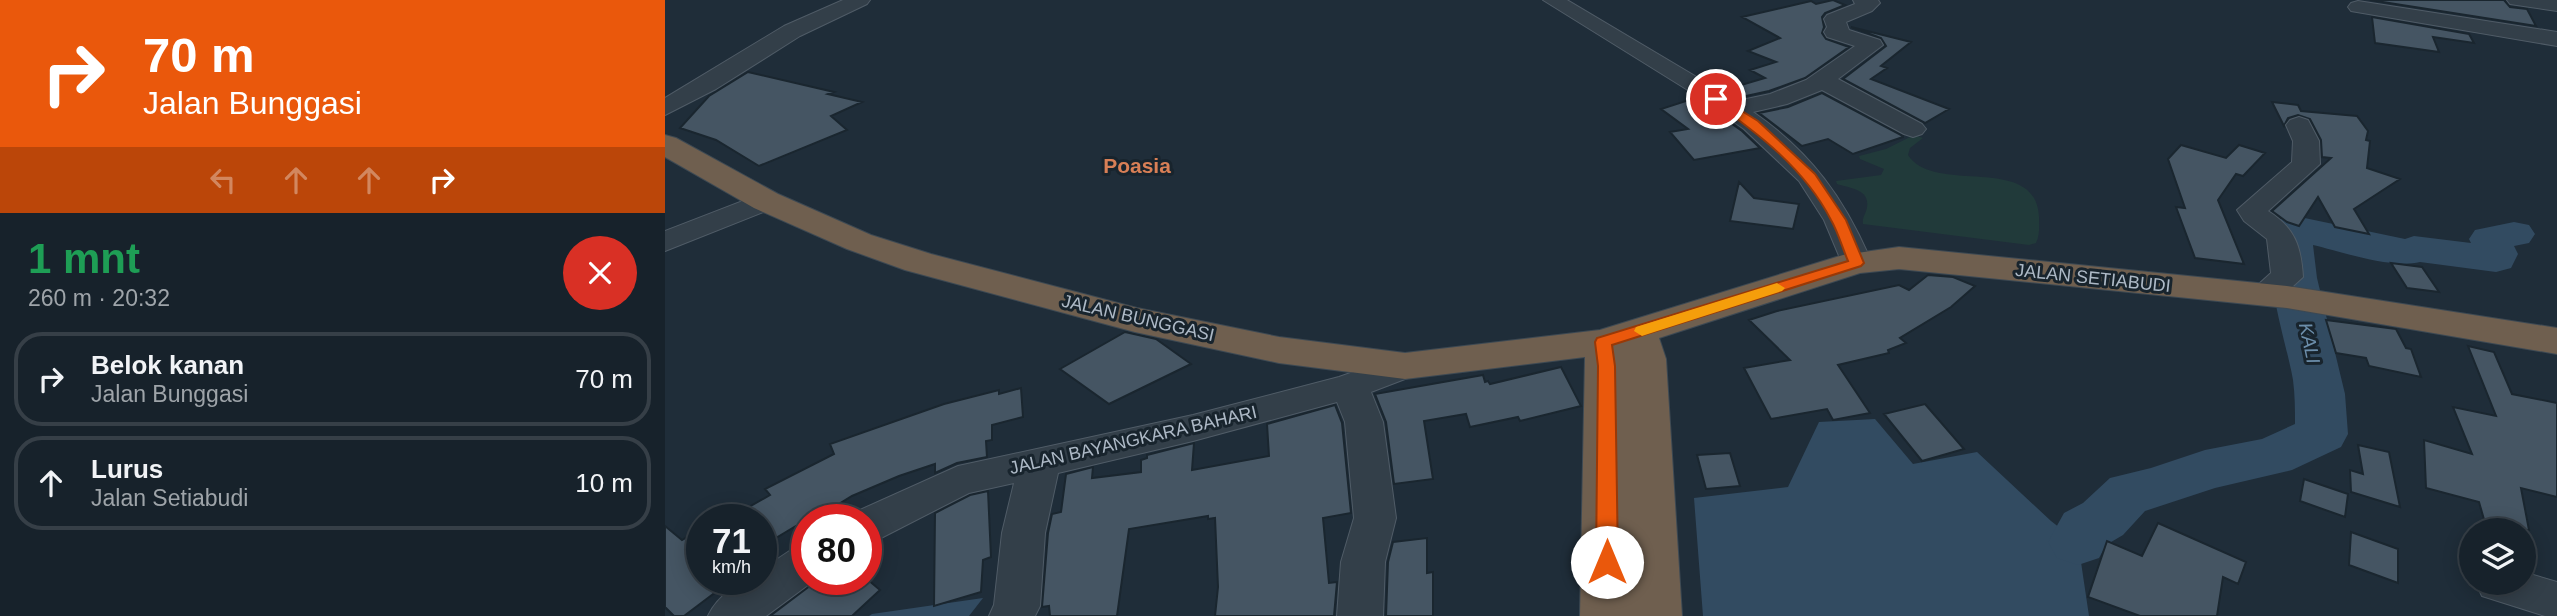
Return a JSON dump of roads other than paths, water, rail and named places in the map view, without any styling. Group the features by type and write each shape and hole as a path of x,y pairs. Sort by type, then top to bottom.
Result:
{"highway":[{"name":"JALAN BUNGGASI","path":"665,144 766,201 859,242 918,262 1123,317 1279,350 1405,366 1620,337"},
{"name":"JALAN SETIABUDI","path":"1620,337 1856,263 1899,258 2292,298 2557,341"},
{"path":"1620,337 1607,366 1655,616"},
{"path":"1607,616 1629,482"}],"street":[{"path":"665,108 708,85 792,30 860,0"},
{"path":"1553,0 1753,124 1810,176 1839,220 1856,263"},
{"path":"1732,110 1792,94 1821,81 1871,45 1836,32 1839,29 1834,19 1870,3 1863,0"},
{"path":"2517,0 2557,5"},
{"path":"2358,7 2557,39"},
{"path":"1821,81 1913,129"},
{"path":"2292,298 2276,282 2287,277 2280,232 2252,211 2306,164 2306,141 2299,125"},
{"path":"665,242 766,201"},
{"name":"JALAN BAYANGKARA BAHARI","path":"882,518 958,481 1193,428 1350,386 1405,366"},
{"path":"1350,386 1364,422 1375,518 1363,562 1360,616"},
{"path":"1012,616 1017,606 1021,538 1029,496 1041,463"},
{"path":"731,616 791,573"},
{"path":"2536,595 2557,601"}],"water":[{"path":"1875,419 1913,464 1977,452 2051,521 2078,542 2089,616 1703,616 1694,498 1788,487 1819,422"},
{"path":"983,598 969,616 869,616 872,614"}],"waterway":[{"name":"KALI","path":"2078,542 2085,529 2103,519 2130,493 2157,488 2205,470 2273,456 2322,434 2318,381 2292,257 2295,228 2370,246 2496,259 2497,254 2490,239 2514,234"}],"district":[{"name":"Poasia","path":"1137,166"}]}
